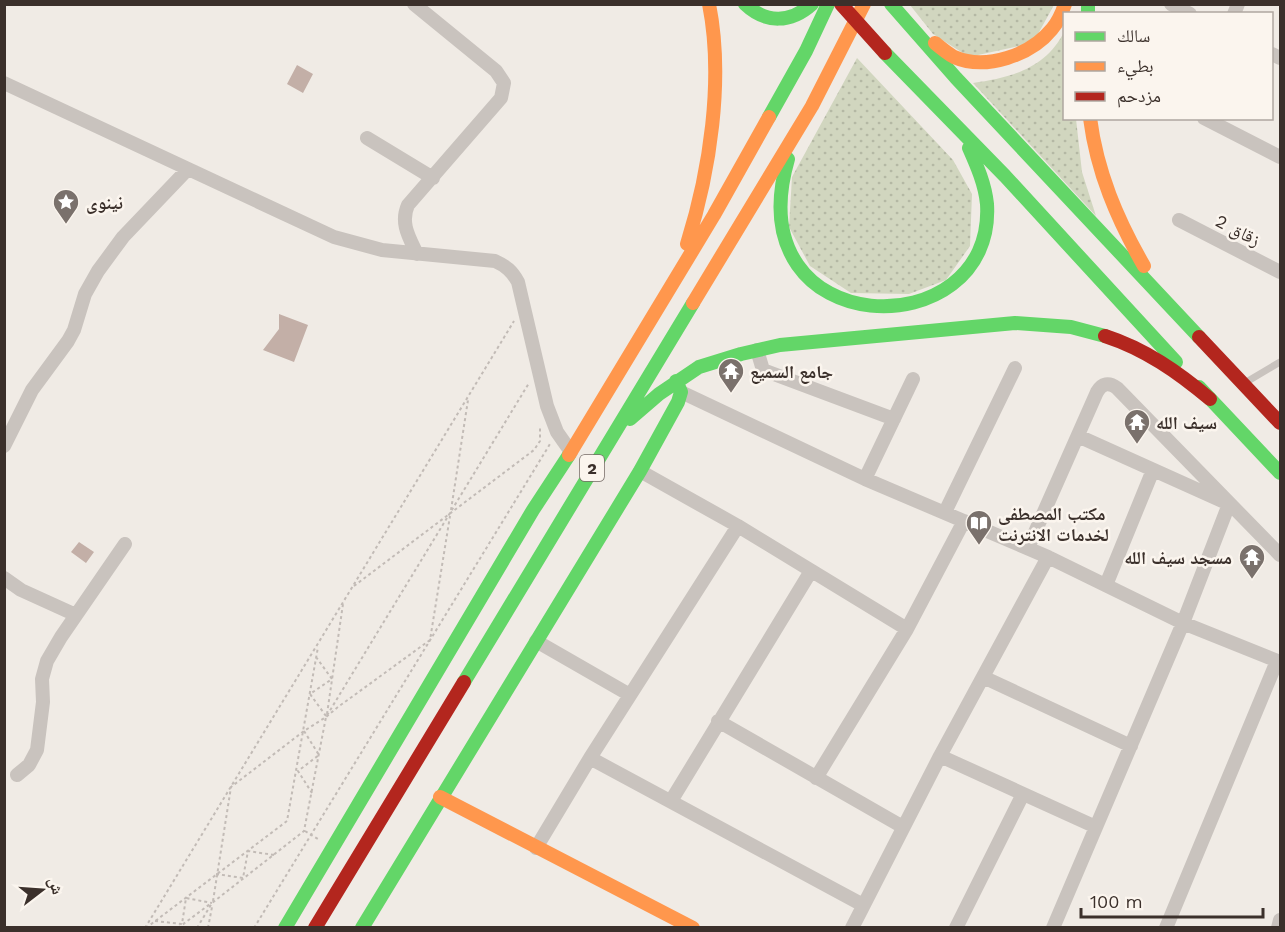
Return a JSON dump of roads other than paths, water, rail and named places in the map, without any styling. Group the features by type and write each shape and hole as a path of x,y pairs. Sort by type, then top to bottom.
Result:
{"main road":[{"path":"671,284 691,233 716,95 717,55 709,4"},
{"path":"745,4 761,17 775,20 800,14 812,4"},
{"name":"2","path":"285,927 533,510 571,452 726,195 806,51 828,4"},
{"path":"841,4 885,53 1013,184 1281,473"},
{"name":"2","path":"315,927 812,106 864,4"},
{"path":"891,4 972,95 1281,423"},
{"path":"908,23 957,58 977,61 998,60 1032,47 1049,34 1065,4"},
{"path":"812,106 799,131 784,170 779,207 783,232 790,253 820,289 840,300 864,306 899,306 917,303 936,296 963,275 975,260 987,224 986,194 975,158 955,125"},
{"path":"1090,120 1097,161 1106,191 1119,220 1150,275 1183,318"},
{"path":"595,464 608,444 634,415 678,387 699,367 780,345 974,326 1046,323 1075,327 1122,341 1168,365 1210,399"},
{"path":"362,927 640,471 678,402 678,387"},
{"path":"440,798 693,927"}],"street":[{"path":"414,4 496,71 504,83 501,98 411,200 405,216 405,227 417,254"},
{"path":"1171,4 1186,12"},
{"path":"4,83 334,237 382,250 495,261 504,266 513,272 518,282 547,406 557,432 571,452"},
{"path":"1208,120 1281,158"},
{"path":"367,138 433,177"},
{"path":"4,446 32,390 71,336 86,294 98,271 123,237 187,170"},
{"name":"زقاق 2","path":"1179,220 1281,272"},
{"path":"757,350 763,370 894,419"},
{"path":"945,512 1015,368"},
{"path":"866,479 913,379"},
{"path":"1028,548 1100,387 1112,384 1281,555"},
{"path":"678,387 866,479 1048,557 1183,623 1279,661 1166,927"},
{"path":"1078,436 1229,504"},
{"path":"1106,585 1153,470"},
{"path":"640,471 738,526 907,629"},
{"path":"1053,927 1183,623 1229,504"},
{"path":"816,778 907,629 964,520"},
{"path":"536,848 590,758 738,526"},
{"path":"17,775 29,765 37,750 43,702 44,669 61,637 125,544"},
{"path":"852,927 940,756 1048,557"},
{"path":"671,801 811,571"},
{"path":"4,578 21,590 76,615"},
{"path":"536,641 630,695"},
{"path":"983,676 1131,746"},
{"path":"718,721 903,827"},
{"path":"940,756 1096,827"},
{"path":"590,758 863,905"},
{"path":"956,927 1023,794"},
{"path":"1278,927 1281,920"}],"lane":[{"path":"1243,384 1281,362"}],"place":[{"name":"نينوى","path":"66,225"},
{"name":"جامع السميع","path":"731,394"},
{"name":"سيف الله","path":"1137,445"},
{"name":"مكتب المصطفى لخدمات الانترنت","path":"979,546"},
{"name":"مسجد سيف الله","path":"1252,580"}]}
